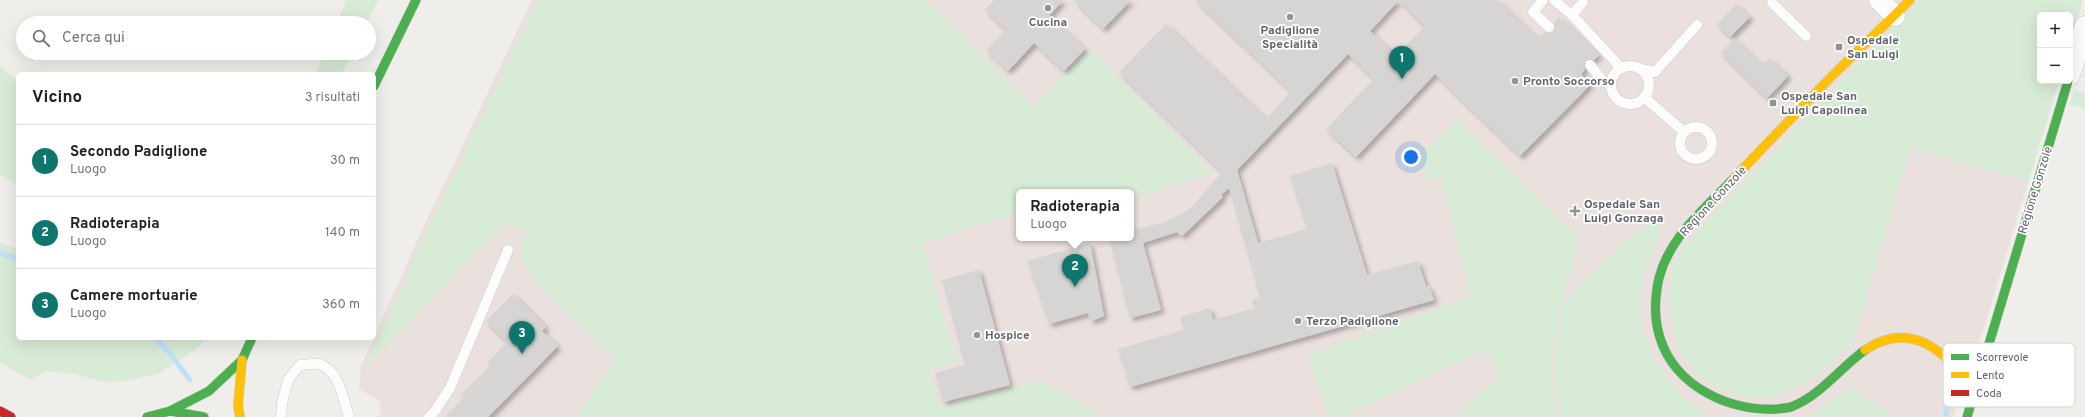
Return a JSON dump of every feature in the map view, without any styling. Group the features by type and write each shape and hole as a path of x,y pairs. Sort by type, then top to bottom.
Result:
{"street":[{"path":"376,82 416,0"},
{"path":"1879,0 1895,16"},
{"name":"Regione Gonzole","path":"1910,0 1843,65 1684,229 1664,262 1658,281 1654,302 1654,317 1658,333 1677,370 1696,388 1722,404 1741,410 1760,413 1780,410 1800,404 1871,346 1885,340 1895,338 1914,341 1940,351 1943,354"},
{"path":"2073,65 2085,26"},
{"name":"Regione Gonzole","path":"1989,343 2067,84"},
{"path":"240,417 238,406 242,360 251,340"},
{"path":"147,417 170,411 209,391 242,360"},
{"name":"Regione Gonzole","path":"1967,417 1970,407"},
{"path":"0,411 11,417"},
{"path":"170,411 204,417"}],"lane":[{"path":"1543,0 1533,12 1549,27"},
{"path":"1554,0 1572,15 1621,68"},
{"path":"1572,15 1583,2"},
{"path":"1772,3 1806,36"},
{"path":"1640,68 1644,72 1649,82 1649,87 1644,97 1633,103 1620,101 1615,96 1611,84 1616,72 1621,68 1634,66 1655,72 1697,25"},
{"path":"1590,65 1603,80 1611,84"},
{"path":"1644,97 1684,132"},
{"path":"429,417 435,412 450,388 508,250"},
{"path":"281,417 282,403 288,380 300,365 318,364 331,371 338,382 349,417"}],"shaded area":[{"name":"Ospedale San Luigi Gonzaga","path":"532,0 2083,0 2073,12 2037,12 2037,84 2058,84 1979,343 1943,343 1943,407 1957,407 1953,417 378,417 381,412 379,400 359,389 361,366 373,340 376,340 376,333 422,230"}],"green space":[{"path":"346,0 378,0 370,16 340,16"},
{"path":"538,0 925,0 1034,106 1091,49 1214,173 1134,197 1134,189 1016,189 1016,214 958,231 897,254 850,279 802,311 746,375 742,403 745,417 575,417 616,360 564,311 537,283 522,258 522,244 526,231 503,224 365,369 426,232"},
{"path":"1919,0 2083,0 2073,34 2073,12 2037,12 2037,84 2058,84 2028,182 1911,147 1853,343 1819,374 1795,389 1770,397 1750,398 1728,392 1704,379 1691,367 1678,348 1671,324 1669,299 1672,263 1685,244"},
{"path":"321,60 349,60 343,72 317,72"},
{"path":"0,66 16,80 16,186 0,174"},
{"path":"2075,90 2085,93 2085,109 2069,105"},
{"path":"1457,120 1580,239 1560,306 1550,363 1558,417 1455,417 1499,377 1487,349 1342,417 1328,417 1307,355 1471,296 1441,178 1427,180 1420,157"},
{"path":"1650,221 1663,230 1650,256 1642,284 1640,303 1641,320 1645,337 1660,369 1671,383 1682,396 1709,417 1561,417 1553,363 1562,307 1587,278 1628,239"},
{"path":"0,243 16,248 16,340 204,340 199,347 160,373 127,381 103,382 74,374 46,371 30,380 0,362"},
{"path":"923,246 957,362 928,371 940,407 1041,380 1104,417 746,417 743,403 747,375 803,311 850,280 897,255"},
{"path":"1850,386 1897,417 1810,417"}],"building":[{"path":"994,0 1063,0 1049,16 1085,49 1064,71 1034,43 1008,71 986,50 1006,30 985,9"},
{"path":"1074,0 1131,0 1103,29"},
{"path":"1195,0 1399,0 1497,0 1538,39 1545,32 1553,32 1555,28 1554,22 1559,17 1599,55 1594,60 1589,59 1584,63 1585,69 1581,74 1591,84 1520,156 1435,74 1356,157 1326,129 1374,79 1348,54 1237,170 1258,243 1307,229 1290,176 1332,163 1367,275 1418,261 1426,287 1429,286 1434,300 1130,387 1118,349 1184,330 1180,317 1210,308 1213,320 1255,308 1252,300 1260,297 1229,188 1221,195 1223,197 1182,236 1177,232 1143,243 1161,310 1130,318 1110,241 1134,241 1134,230 1165,222 1182,214 1192,207 1222,172 1119,72 1166,24 1266,119 1291,91","holes":["1399,0 1425,26 1396,56 1370,31"]},
{"path":"1736,4 1750,17 1730,37 1717,24"},
{"path":"1734,39 1762,65 1769,58 1788,76 1767,98 1721,53"},
{"path":"1090,243 1104,316 1091,321 1088,313 1049,324 1027,261"},
{"name":"Hospice","path":"979,270 1010,385 943,402 935,373 965,365 942,280"},
{"path":"513,294 546,327 542,331 558,346 488,417 445,417 464,397 461,394 490,366 487,363 507,342 486,321"}],"waterway":[{"path":"0,253 16,258"},
{"path":"157,340 168,351 190,380"},
{"path":"1945,417 1948,407"}],"traffic: fast":[{"path":"376,82 416,0"},
{"path":"1989,343 2067,84"},
{"path":"1733,179 1689,224 1671,249 1664,263 1659,278 1656,295 1656,321 1663,346 1672,362 1684,376 1699,388 1716,398 1753,408 1772,409 1791,407 1811,396 1865,350"},
{"path":"170,411 209,391 242,360 251,340"},
{"path":"1967,417 1970,407"},
{"path":"147,417 170,411 204,417"}],"traffic: slow":[{"path":"1733,179 1830,78 1910,0"},
{"path":"1865,350 1882,341 1899,338 1914,339 1928,345 1943,355"},
{"path":"240,417 238,406 242,360"}],"traffic: jam":[{"path":"0,411 11,417"}],"place":[{"name":"Cucina","path":"1048,8"},
{"name":"Padiglione Specialità","path":"1290,17"},
{"name":"Ospedale San Luigi","path":"1839,47"},
{"name":"Secondo Padiglione","path":"1402,79"},
{"name":"Pronto Soccorso","path":"1515,81"},
{"name":"Ospedale San Luigi Capolinea","path":"1773,103"},
{"name":"Ospedale San Luigi Gonzaga","path":"1575,211"},
{"name":"Radioterapia","path":"1075,287"},
{"name":"Terzo Padiglione","path":"1298,321"},
{"name":"Hospice","path":"977,335"},
{"name":"Camere mortuarie","path":"522,354"}]}
